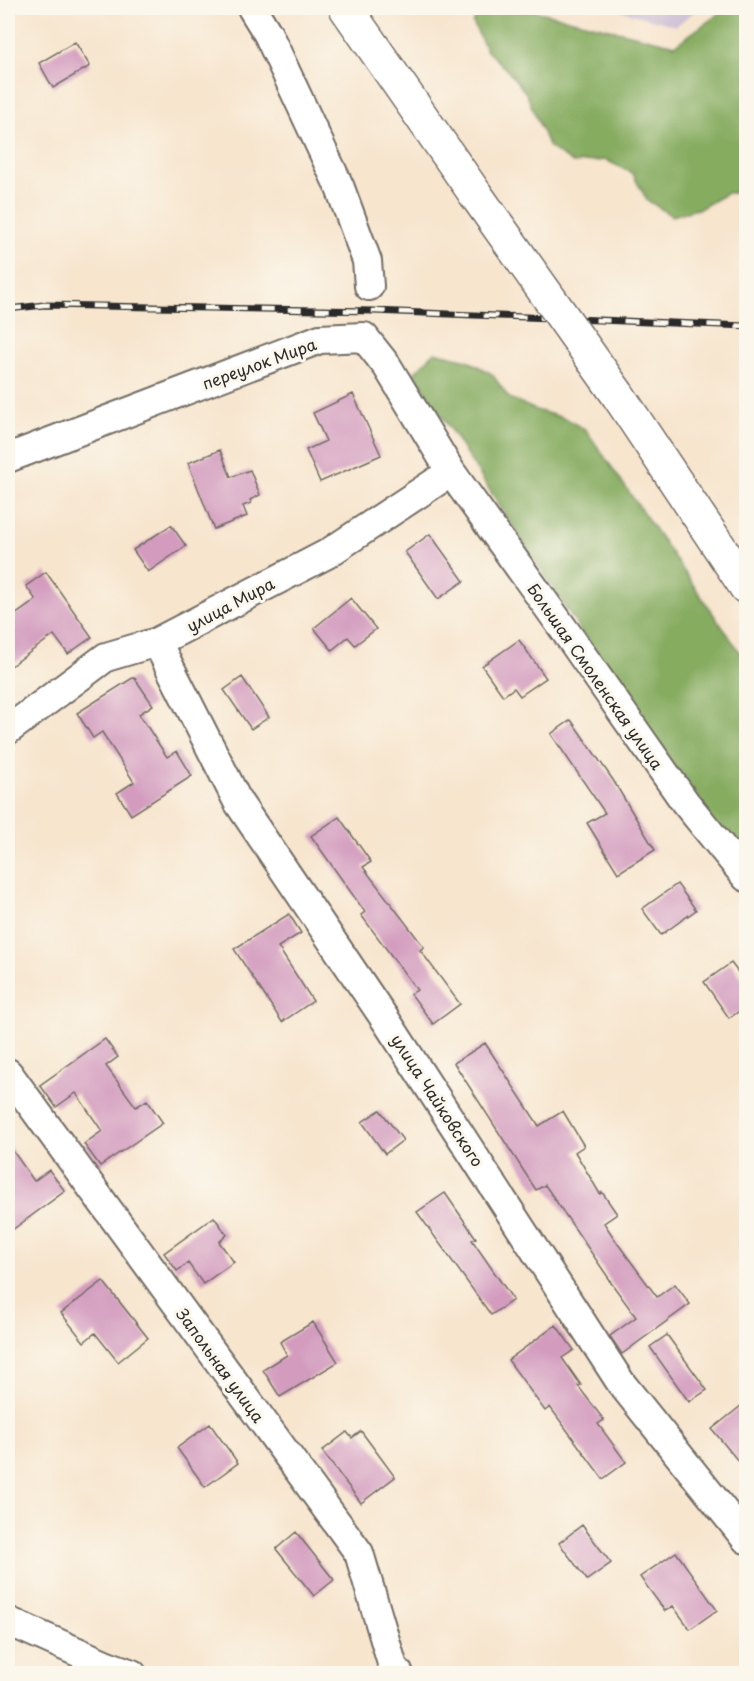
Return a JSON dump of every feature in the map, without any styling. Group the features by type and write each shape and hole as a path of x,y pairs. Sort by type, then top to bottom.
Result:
{"main road":[{"path":"346,8 618,395 747,587"}],"street":[{"path":"252,8 268,34 340,188 367,261 369,286"},
{"name":"переулок Мира","path":"8,458 320,339 364,337 387,366 451,472"},
{"name":"улица Мира","path":"8,730 106,657 157,642 327,554 451,472"},
{"name":"Большая Смоленская улица","path":"451,472 685,802 747,878"},
{"name":"улица Чайковского","path":"157,642 238,802 387,1022 621,1383 747,1539"},
{"name":"Запольная улица","path":"8,1073 359,1553 393,1667 399,1674"},
{"path":"8,1622 132,1674"}],"shaded area":[{"path":"611,8 699,8 676,26"}],"green space":[{"path":"481,8 523,8 675,45 727,8 746,8 746,193 727,193 701,208 672,216 647,200 632,173 606,160 573,163 549,147 526,93 487,51 473,23"},
{"path":"435,352 467,360 492,374 509,398 536,410 567,419 586,430 746,661 746,887 414,373"}],"building":[{"path":"75,42 90,66 53,88 39,63"},
{"path":"353,394 381,455 320,482 306,450 326,441 313,413"},
{"path":"220,450 231,477 250,470 260,495 250,500 251,503 243,506 247,516 214,529 188,463"},
{"path":"171,525 186,546 148,572 133,550"},
{"path":"430,534 464,581 438,599 405,552"},
{"path":"46,572 92,637 68,654 54,635 8,668 8,620 36,600 26,586"},
{"path":"351,598 376,629 355,645 348,637 332,650 314,628"},
{"path":"519,640 546,678 520,696 514,688 503,696 482,666"},
{"path":"134,677 153,705 139,714 167,757 177,751 192,776 131,815 117,793 134,782 102,732 93,738 77,713"},
{"path":"242,677 269,717 251,729 224,690"},
{"path":"571,720 613,780 655,850 618,873 587,823 605,813 551,734"},
{"path":"339,817 371,862 363,867 424,947 420,950 460,1004 433,1024 411,994 417,990 361,915 365,912 311,836"},
{"path":"677,884 696,910 661,935 642,909"},
{"path":"289,914 301,933 278,947 313,1001 282,1022 234,949"},
{"path":"731,963 747,984 747,1006 729,1018 704,982"},
{"path":"105,1039 118,1057 106,1066 136,1107 147,1100 163,1123 100,1166 84,1144 102,1131 76,1093 56,1107 40,1085"},
{"path":"485,1043 539,1126 563,1111 584,1146 575,1152 600,1194 602,1192 617,1214 604,1223 657,1297 675,1284 690,1304 622,1354 610,1336 636,1317 545,1185 536,1190 454,1063"},
{"path":"380,1110 403,1140 385,1154 362,1122"},
{"path":"8,1144 34,1181 49,1170 65,1191 8,1233"},
{"path":"445,1193 476,1238 472,1240 513,1300 491,1315 417,1212"},
{"path":"214,1217 227,1235 219,1242 234,1262 203,1284 188,1263 177,1271 164,1253"},
{"path":"103,1281 148,1338 118,1362 95,1333 84,1342 61,1313"},
{"path":"313,1322 338,1362 280,1397 263,1370 287,1355 280,1342"},
{"path":"556,1325 574,1350 562,1358 581,1385 578,1386 604,1420 598,1424 626,1462 603,1479 550,1407 545,1411 508,1360"},
{"path":"667,1335 707,1390 689,1402 650,1347"},
{"path":"747,1401 747,1472 712,1429"},
{"path":"210,1424 238,1463 205,1487 177,1448"},
{"path":"361,1431 395,1477 361,1503 322,1451 347,1432 352,1438"},
{"path":"582,1525 611,1563 587,1580 559,1543"},
{"path":"296,1532 334,1580 314,1596 276,1549"},
{"path":"676,1552 717,1610 690,1629 673,1606 665,1611 640,1577"}],"railway":[{"path":"8,309 44,305 374,311 746,326"}]}
